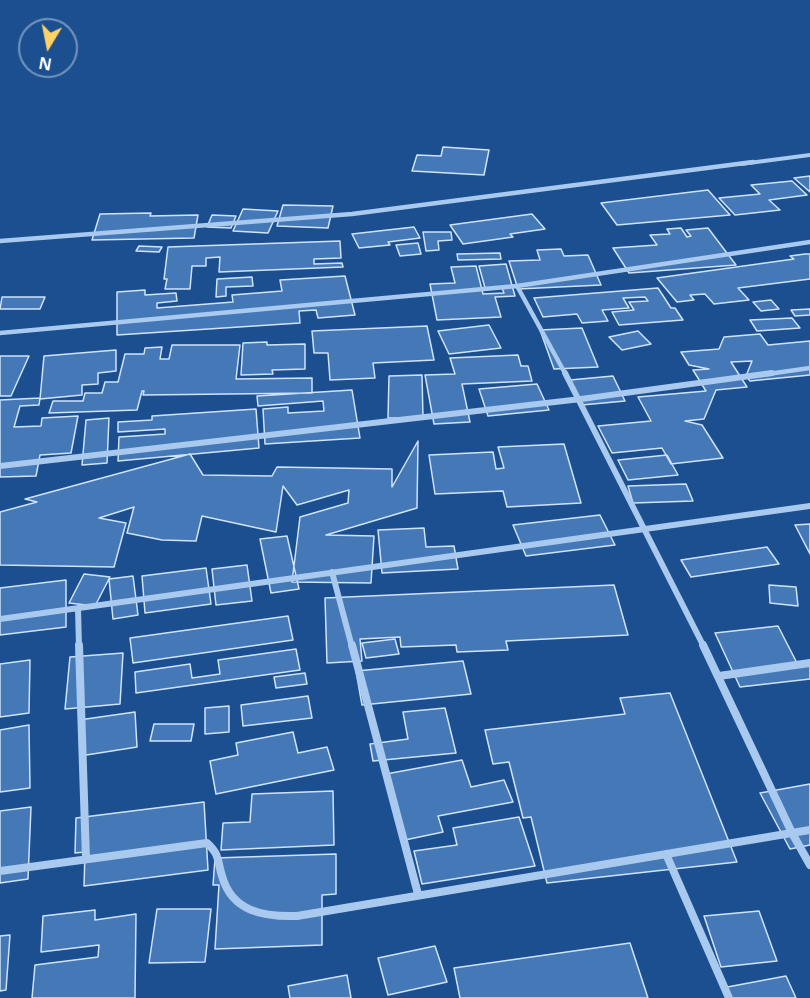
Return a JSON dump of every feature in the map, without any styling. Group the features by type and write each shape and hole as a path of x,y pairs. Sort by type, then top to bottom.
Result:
{"street":[{"path":"0,241 352,214 810,155"},
{"path":"0,333 517,286 810,242"},
{"path":"517,286 580,399 647,528 792,833 810,865"},
{"path":"0,466 580,399 810,368"},
{"path":"0,619 810,506"},
{"path":"332,572 418,894"},
{"path":"78,608 86,859"},
{"path":"719,676 810,663"},
{"path":"0,871 207,843 218,852 226,891 235,902 261,915 300,916 418,894 810,830"},
{"path":"666,854 729,998"}],"building":[{"path":"443,147 489,150 484,175 412,171 417,155 441,156"},
{"path":"810,176 810,192 794,178"},
{"path":"792,181 807,195 769,200 780,210 735,215 719,198 760,194 751,185"},
{"path":"708,190 730,215 617,225 601,203"},
{"path":"283,205 333,206 328,228 277,226"},
{"path":"243,209 278,211 268,233 233,231"},
{"path":"151,213 150,216 198,215 194,238 92,240 100,214"},
{"path":"532,214 545,229 510,234 513,237 463,244 450,225"},
{"path":"212,215 236,216 231,228 207,227"},
{"path":"414,227 420,238 388,242 390,245 359,248 352,234"},
{"path":"681,228 687,237 691,236 686,230 708,228 736,265 629,273 613,248 657,245 650,235 670,234 667,229"},
{"path":"423,232 451,232 452,240 438,241 439,250 426,251"},
{"path":"340,241 341,258 314,259 314,264 342,263 343,267 219,272 220,257 206,258 206,266 192,266 190,289 165,289 168,247"},
{"path":"418,243 421,254 400,256 396,245"},
{"path":"139,246 162,247 159,252 136,251"},
{"path":"561,249 564,256 588,255 601,285 518,289 509,261 540,260 537,250"},
{"path":"500,253 501,259 458,260 457,254"},
{"path":"810,254 810,279 738,288 749,300 714,304 705,294 690,295 694,300 677,302 657,278 794,259 790,256"},
{"path":"506,264 515,296 495,297 501,317 437,320 430,284 455,283 451,267 476,266 483,294 504,293 502,288 485,288 479,266"},
{"path":"345,276 355,315 318,318 316,310 299,311 300,323 117,335 117,292 145,290 145,295 176,293 177,301 157,303 157,308 233,302 232,295 282,291 280,280"},
{"path":"252,277 253,286 226,287 226,296 216,297 217,279"},
{"path":"658,288 671,308 675,308 683,320 619,325 612,312 634,310 629,302 648,301 645,297 623,298 629,308 602,310 608,321 582,323 577,314 543,317 534,298"},
{"path":"2,297 45,297 40,309 0,309"},
{"path":"771,300 779,309 761,311 753,302"},
{"path":"810,309 810,315 795,316 791,310"},
{"path":"792,318 800,328 757,331 750,320"},
{"path":"489,325 501,348 449,354 438,331"},
{"path":"427,326 434,360 373,363 375,378 330,380 328,353 314,353 312,331"},
{"path":"582,328 598,367 554,369 540,330"},
{"path":"638,331 651,344 622,350 609,337"},
{"path":"760,334 768,345 810,341 810,375 750,381 746,376 752,361 731,362 747,387 716,390 704,419 685,421 702,425 723,458 671,464 662,448 612,453 598,426 651,421 638,397 706,391 693,370 709,369 689,365 681,352 719,349 724,337"},
{"path":"267,342 267,345 305,344 305,369 272,370 273,374 241,375 243,343"},
{"path":"172,345 240,345 236,379 312,378 312,393 143,395 144,391 142,391 137,410 49,413 53,401 83,401 85,393 102,393 105,382 118,382 125,354 144,354 145,348 162,347 160,359 169,359"},
{"path":"116,350 116,371 98,373 98,384 82,385 82,395 40,399 44,356"},
{"path":"518,355 521,366 528,366 532,381 462,384 470,422 434,424 425,375 455,374 450,358"},
{"path":"0,356 29,356 11,396 0,396"},
{"path":"422,375 423,418 388,418 389,376"},
{"path":"613,376 625,401 582,405 570,380"},
{"path":"537,384 549,410 488,416 479,389"},
{"path":"352,390 360,438 265,444 263,409 288,407 288,413 324,411 323,401 258,406 257,396"},
{"path":"40,398 39,405 20,406 14,427 41,426 42,418 78,416 71,453 40,455 36,476 0,477 0,400"},
{"path":"256,409 259,448 118,461 119,437 165,434 165,429 118,432 118,422 152,420 152,416"},
{"path":"109,418 107,463 82,465 86,420"},
{"path":"418,441 417,508 326,535 374,536 371,583 292,582 300,517 348,503 349,490 297,505 283,486 276,532 202,516 196,541 162,540 127,533 134,507 99,518 126,523 114,567 0,565 0,512 37,502 25,499 190,454 203,475 272,476 277,467 392,469 392,487"},
{"path":"564,444 581,503 507,507 503,491 435,494 429,455 493,452 496,469 504,468 498,447"},
{"path":"667,455 678,475 628,480 618,460"},
{"path":"686,484 693,501 633,503 628,486"},
{"path":"600,515 615,545 526,556 513,525"},
{"path":"810,524 810,554 795,525"},
{"path":"424,528 426,547 454,546 458,569 382,573 378,530"},
{"path":"287,536 299,589 271,593 260,539"},
{"path":"767,547 779,564 691,577 681,560"},
{"path":"247,565 252,601 216,605 212,569"},
{"path":"206,568 211,604 145,613 142,576"},
{"path":"84,574 110,577 95,606 69,603"},
{"path":"133,576 138,615 113,619 109,579"},
{"path":"66,580 66,627 0,635 0,588"},
{"path":"614,585 628,635 506,641 508,650 457,652 456,645 401,647 400,637 360,639 362,661 327,663 325,598"},
{"path":"769,585 796,587 798,606 770,603"},
{"path":"288,616 293,640 133,663 130,638"},
{"path":"778,626 798,665 810,663 810,679 740,687 715,633"},
{"path":"395,639 399,654 366,658 362,643"},
{"path":"296,649 300,670 136,693 135,672 190,664 192,678 220,674 218,660"},
{"path":"123,653 120,704 65,709 70,657"},
{"path":"30,660 29,713 0,717 0,664"},
{"path":"463,661 471,694 362,705 356,671"},
{"path":"305,673 307,684 276,688 274,677"},
{"path":"670,693 737,862 547,883 531,817 523,818 509,762 493,764 485,730 625,714 620,698"},
{"path":"308,696 312,718 243,726 241,705"},
{"path":"229,706 229,732 205,734 205,708"},
{"path":"445,708 456,753 373,761 370,744 408,739 403,712"},
{"path":"135,712 137,747 80,756 79,720"},
{"path":"154,724 194,724 191,741 150,741"},
{"path":"29,725 30,788 0,792 0,730"},
{"path":"293,732 298,753 327,747 334,770 216,794 210,761 238,755 236,743"},
{"path":"462,760 471,787 504,780 513,802 438,816 443,832 405,840 386,774"},
{"path":"810,784 810,845 790,849 760,793"},
{"path":"333,791 334,845 221,850 223,823 250,822 252,794"},
{"path":"204,802 208,870 84,886 85,852 75,853 76,818"},
{"path":"31,807 28,879 0,883 0,811"},
{"path":"519,817 535,866 422,884 414,851 457,845 453,828"},
{"path":"336,854 336,894 322,895 322,945 215,949 219,885 213,885 215,858"},
{"path":"157,909 211,909 205,962 149,963"},
{"path":"95,910 95,920 136,914 135,998 32,998 35,965 98,957 99,945 41,952 43,916"},
{"path":"759,911 777,961 721,967 704,916"},
{"path":"10,935 6,990 0,991 0,936"},
{"path":"630,943 648,998 460,998 454,968"},
{"path":"435,946 447,982 388,995 378,958"},
{"path":"347,975 351,998 290,998 288,986"},
{"path":"786,976 796,998 726,998 722,988"}]}
